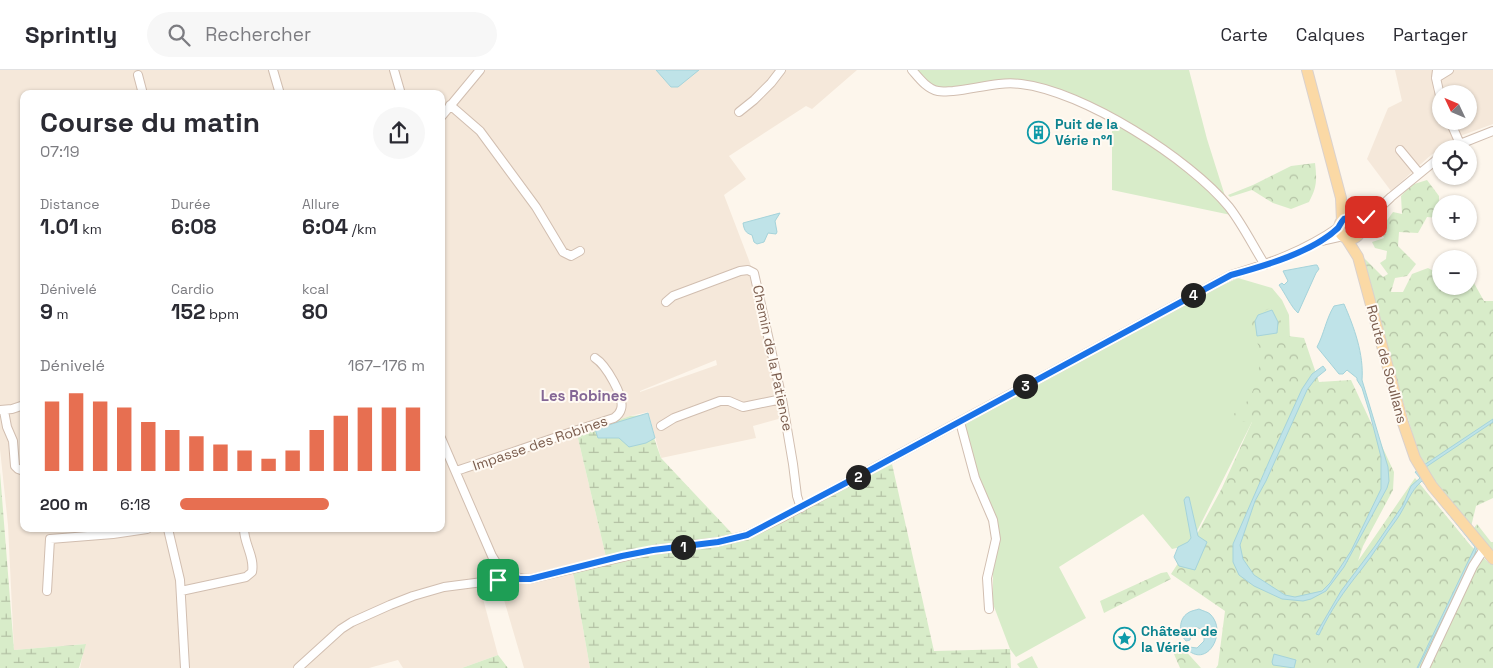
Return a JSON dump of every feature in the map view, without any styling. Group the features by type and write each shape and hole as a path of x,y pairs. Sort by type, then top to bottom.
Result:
{"main road":[{"name":"Route de Soullans","path":"1307,70 1341,198 1343,231 1358,257 1408,444 1432,486 1493,559"},
{"name":"Route de Soullans","path":"1341,198 1355,219"},
{"path":"1348,218 1355,219 1360,225 1360,233 1354,238 1343,231 1348,218"},
{"name":"Route de Soullans","path":"1358,257 1360,233"}],"street":[{"path":"273,70 279,90"},
{"path":"394,70 400,90"},
{"path":"445,112 480,70"},
{"path":"739,112 771,84 781,70"},
{"path":"912,70 927,86 939,92 1002,83 1041,87 1081,103 1119,122 1187,167 1215,193 1230,208 1265,265"},
{"path":"1436,74 1449,70"},
{"path":"138,75 142,90"},
{"path":"450,105 480,131 507,166 536,207 563,252 571,256 580,252"},
{"path":"1470,140 1493,131"},
{"path":"1400,150 1419,173"},
{"path":"1355,219 1372,215 1432,163"},
{"path":"1360,233 1381,207"},
{"path":"445,447 492,556 507,574 520,579 530,579 653,550 718,542 747,535 801,508 1231,275 1291,255 1343,231"},
{"name":"Chemin de la Patience","path":"666,302 673,296 740,271 748,270 755,276 788,430 797,496 801,508"},
{"name":"Impasse des Robines","path":"456,471 614,418 618,415 622,406 620,398 609,372 595,358"},
{"path":"661,426 674,418 720,401 729,401 744,407 782,400"},
{"path":"20,406 2,410 13,441 15,466 20,470"},
{"path":"960,422 975,478 993,520 996,539 987,578 989,609"},
{"path":"47,591 50,539 127,532"},
{"path":"169,532 181,591 186,668"},
{"path":"181,591 246,577 252,572 254,565 244,532"},
{"path":"1425,668 1472,566 1484,548"},
{"path":"298,668 340,629 352,622 413,596 444,587 498,580 507,574"}],"shaded area":[{"path":"0,70 857,70 812,109 806,106 729,156 746,179 724,195 750,263 782,418 753,426 756,438 661,458 648,412 630,416 577,434 606,557 572,566 590,668 524,668 497,576 478,580 498,655 462,668 403,668 398,660 369,668 80,668 85,644 14,650 8,525 0,449","holes":["716,360 717,365 640,392"]},
{"path":"1395,70 1493,70 1493,124 1478,129 1478,85 1432,85 1432,130 1476,130 1454,140 1432,140 1432,154 1391,191 1367,159 1388,108 1402,101"}],"green space":[{"path":"917,70 1189,70 1207,139 1231,215 1112,190 1112,115 1043,86 995,80 957,90 936,89"},
{"path":"1315,163 1316,183 1309,202 1291,209 1273,203 1252,190 1230,197 1228,195 1291,166"},
{"path":"1427,180 1438,195 1432,195 1432,217 1427,217 1418,233 1399,232 1398,246 1416,264 1407,276 1395,278 1391,292 1403,292 1412,274 1428,268 1432,270 1432,295 1477,295 1477,288 1484,301 1493,301 1493,498 1476,506 1471,527 1427,473 1417,449 1364,258 1383,277 1388,274 1380,263 1386,259 1387,251 1375,248 1372,242 1384,238 1380,230 1393,212 1402,214 1401,196 1411,185"},
{"path":"1238,278 1272,288 1282,300 1289,315 1290,339 1252,422 1190,545 1172,549 1143,514 1059,567 1086,618 1016,657 1010,649 993,604 993,572 999,544 963,424 1193,299"},
{"path":"1269,299 1273,307 1255,315 1258,338 1274,337 1277,331 1274,300 1281,320 1280,335 1304,338 1319,382 1351,380 1394,472 1393,490 1363,546 1358,561 1415,478 1471,546 1490,564 1493,563 1493,668 1216,668 1218,665 1225,611 1171,574 1197,534 1222,488 1252,422 1225,422 1246,403 1253,391 1259,369 1260,356 1252,327 1254,309"},
{"path":"646,415 661,458 740,542 892,464 934,651 1010,649 1011,668 590,668 572,566 606,557 577,434 630,416"},
{"path":"0,472 14,650 86,644 79,668 0,668"},
{"path":"1477,524 1493,542 1493,550 1486,545 1474,528"},
{"path":"1167,572 1171,579 1104,613 1100,601"},
{"path":"1182,647 1201,668 1180,668 1174,654"},
{"path":"498,655 508,668 462,668"},
{"path":"1032,656 1038,668 1020,668 1017,664"}],"water":[{"path":"656,70 699,70 678,87 671,87"},
{"path":"780,213 775,221 776,234 768,233 764,242 757,244 754,242 752,235 744,229 743,223"},
{"path":"1317,265 1319,269 1298,313 1279,285 1282,283 1284,285 1288,281 1283,271"},
{"path":"1344,304 1358,341 1362,380 1388,467 1389,481 1344,567 1326,591 1303,601 1282,599 1254,586 1239,575 1233,562 1233,544 1302,389 1312,374 1323,366 1326,370 1316,378 1307,390 1255,501 1240,545 1243,559 1254,575 1285,595 1295,597 1322,591 1330,583 1351,551 1381,489 1381,457 1362,388 1357,378 1347,370 1343,374 1339,374 1317,347 1334,306"},
{"path":"1272,310 1278,322 1277,333 1257,336 1255,321 1258,315"},
{"path":"648,413 655,438 646,443 629,447 619,438 598,438 595,429"},
{"path":"1493,419 1493,422 1426,467 1424,465"},
{"path":"1417,471 1477,547 1474,557 1418,668 1475,547 1422,481 1414,489 1397,519 1338,601 1319,635 1316,634 1341,591 1403,505 1411,486 1420,478 1415,472"},
{"path":"1186,497 1189,497 1198,536 1207,542 1195,570 1179,566 1174,557 1178,547 1188,542 1191,538 1184,500"},
{"path":"1199,609 1210,614 1215,621 1217,629 1216,638 1208,651 1202,654 1195,654 1188,650 1189,647 1197,648 1204,641 1204,634 1201,629 1196,627 1192,629 1190,640 1186,641 1182,635 1181,623 1182,619 1190,612"},
{"path":"1274,654 1296,660 1294,668 1273,665"}],"place":[{"name":"Puit de la Vérie n°1","path":"1039,132"},
{"name":"Château de la Vérie","path":"1125,639"}],"district":[{"name":"Les Robines","path":"584,395"}],"route":[{"path":"498,580 507,574 520,579 530,579 622,556 653,550 695,546 747,535 782,518 1231,275 1291,255 1318,241 1339,227 1344,219 1351,217 1357,220 1366,217"}]}
